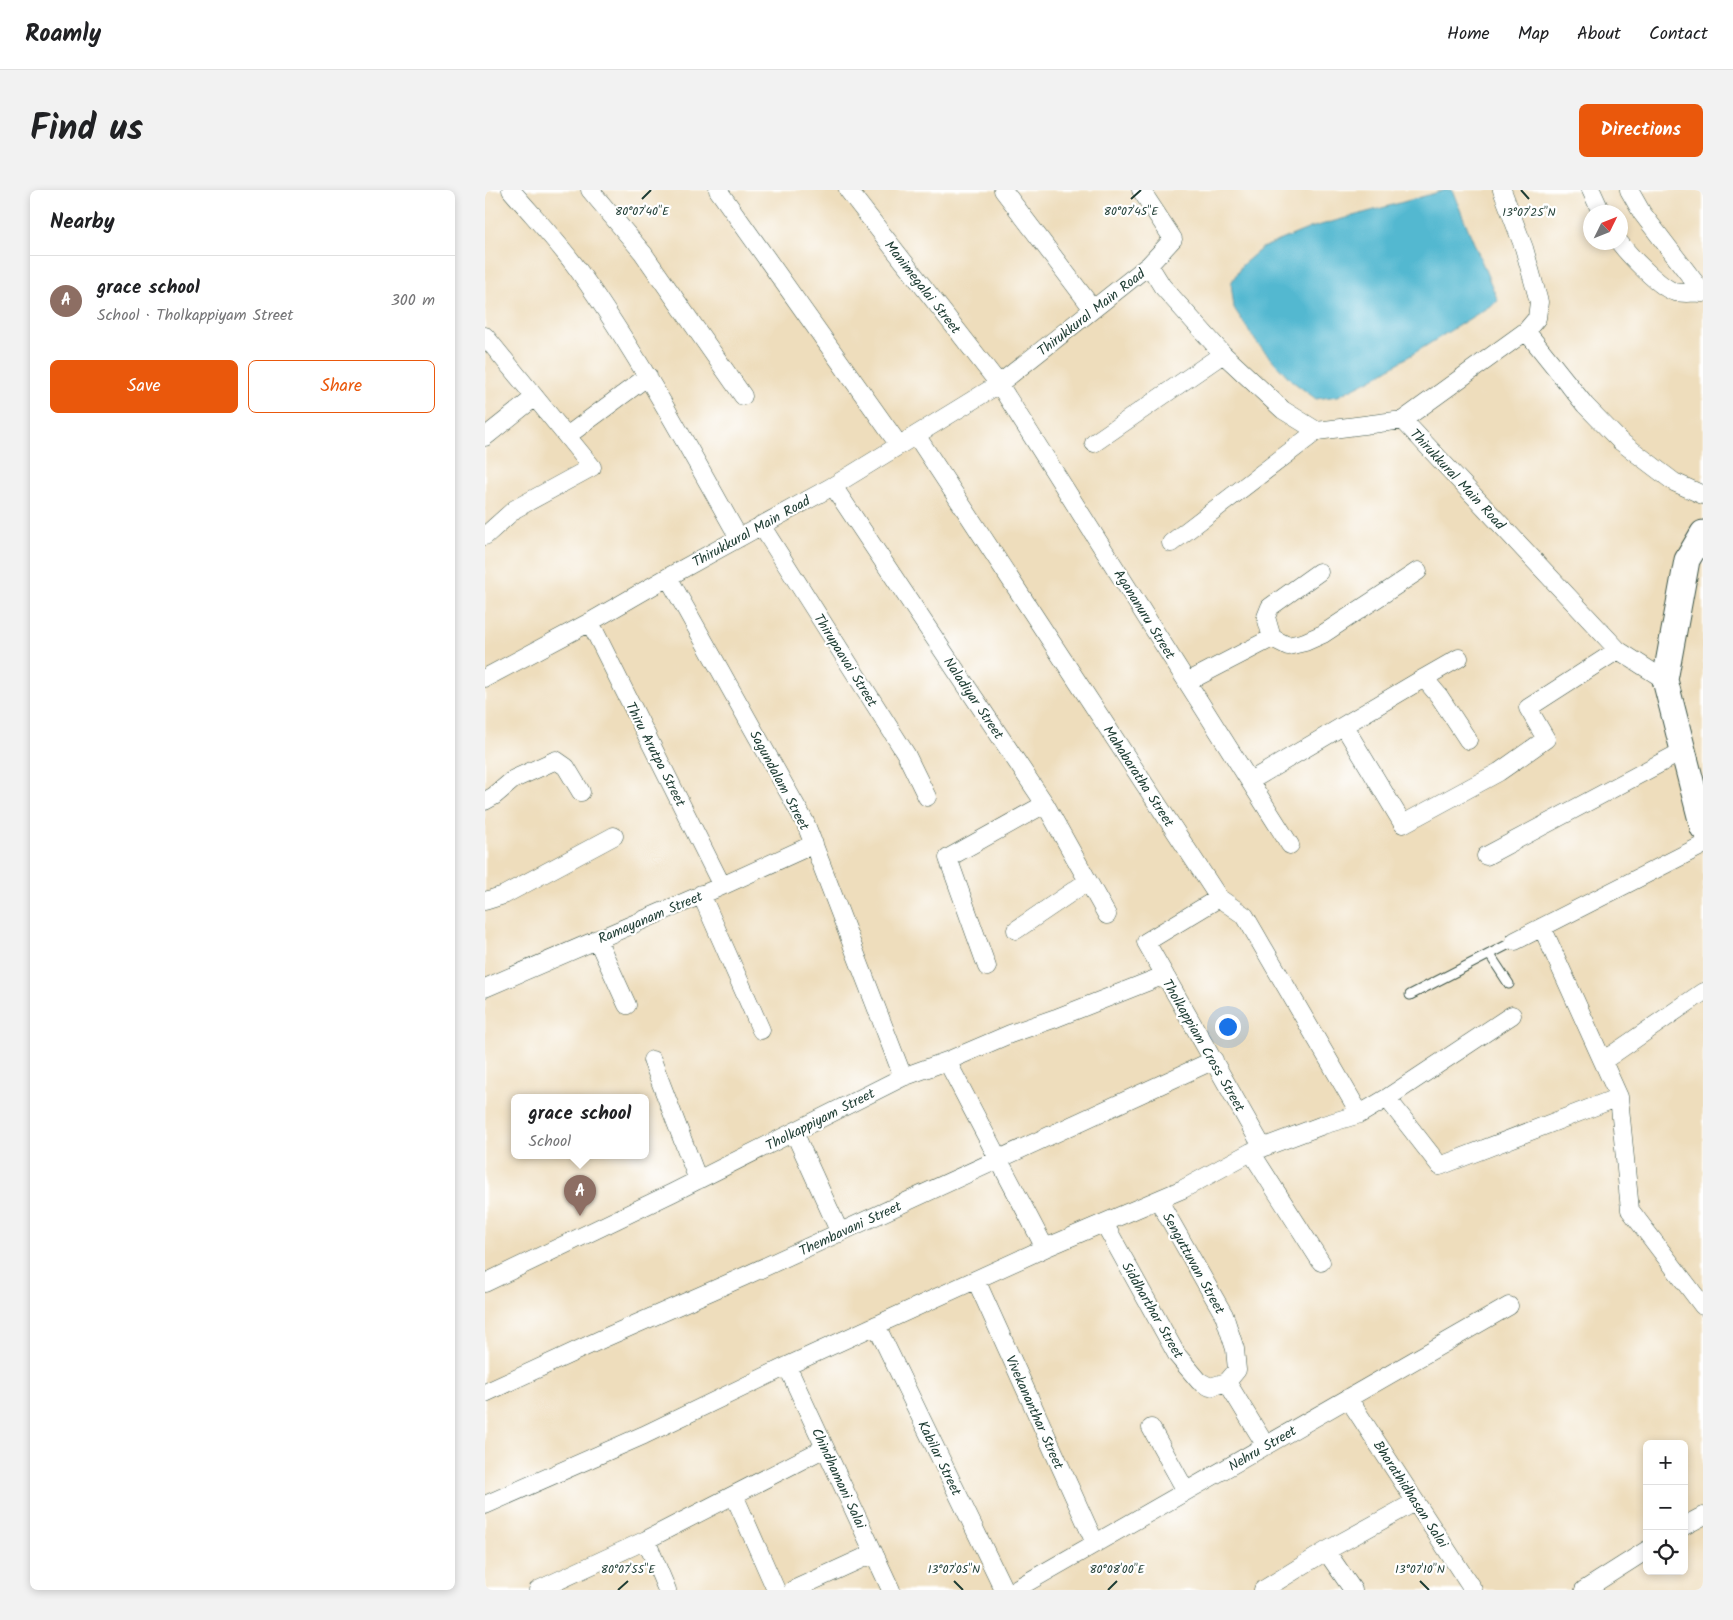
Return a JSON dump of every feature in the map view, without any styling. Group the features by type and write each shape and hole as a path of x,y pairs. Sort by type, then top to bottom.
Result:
{"street":[{"path":"511,190 578,269 625,339 648,376 739,538"},
{"path":"591,190 643,253 743,396"},
{"name":"Manimegalai Street","path":"848,190 999,384"},
{"path":"1003,190 1093,309"},
{"path":"1141,190 1173,239 1149,265"},
{"path":"1403,420 1526,331 1537,318 1539,302 1524,248 1502,190"},
{"path":"1591,190 1598,205"},
{"path":"1625,250 1641,266 1674,292 1703,293 1642,213 1629,190"},
{"path":"722,191 899,446"},
{"name":"Thirukkural Main Road","path":"485,678 833,486 999,384 1149,265 1162,286 1223,354 1283,410 1317,431 1403,420 1618,650 1665,680"},
{"path":"1526,331 1585,405 1620,441 1674,482 1703,495"},
{"path":"485,336 592,467 515,509 485,536"},
{"path":"1094,443 1223,354"},
{"path":"567,436 648,376"},
{"name":"Agananuru Street","path":"999,384 1290,845"},
{"path":"485,437 535,397"},
{"path":"1171,543 1317,431"},
{"name":"Mahabaratha Street","path":"916,435 1219,898 1245,916 1360,1114"},
{"name":"Naladiyar Street","path":"833,486 1045,804 1107,915"},
{"name":"Thirupaavai Street","path":"761,525 906,754 927,797"},
{"path":"1703,532 1687,560 1665,680 1703,828"},
{"path":"1319,572 1270,607 1266,617 1272,638 1288,646 1305,642 1323,634 1417,571"},
{"name":"Sagundalam Street","path":"668,577 805,822 903,1078"},
{"name":"Thiru Arutpa Street","path":"589,622 722,886"},
{"path":"1187,682 1272,638"},
{"path":"1344,726 1403,824 1499,772 1546,739 1528,708 1618,650"},
{"path":"1250,781 1459,658"},
{"path":"1424,678 1439,696 1468,740"},
{"path":"1486,856 1683,751"},
{"path":"485,801 514,779 555,760 566,767 581,792"},
{"path":"987,967 948,858 1045,804"},
{"path":"485,901 504,895 614,836"},
{"name":"Ramayanam Street","path":"485,988 722,886 813,844"},
{"path":"1515,941 1703,845"},
{"path":"1016,930 1088,881"},
{"path":"701,894 761,1030"},
{"name":"Tholkappiam Cross Street","path":"1219,898 1146,942 1213,1060 1257,1150 1321,1262"},
{"path":"1542,927 1619,1097 1630,1210 1703,1306"},
{"path":"597,939 627,1005"},
{"name":"Tholkappiyam Street","path":"485,1283 903,1078 1010,1034 1165,975"},
{"path":"1603,1061 1703,992"},
{"path":"485,1505 644,1435 787,1366 1045,1248 1159,1201 1257,1150 1323,1125 1360,1114 1512,1016"},
{"path":"652,1060 698,1180"},
{"name":"Thembavani Street","path":"485,1393 840,1233 1213,1060"},
{"path":"947,1061 1045,1248"},
{"path":"1387,1098 1440,1166 1619,1097"},
{"path":"794,1132 840,1233"},
{"name":"Senguttuvan Street","path":"1159,1201 1224,1315 1235,1349 1237,1370 1227,1382"},
{"name":"Siddharthar Street","path":"1104,1223 1177,1355 1199,1381 1210,1387 1227,1382"},
{"name":"Vivekananthar Street","path":"976,1280 1095,1543"},
{"name":"Nehru Street","path":"1014,1590 1509,1306"},
{"name":"Kabilar Street","path":"876,1325 1004,1590"},
{"name":"Chindhamani Salai","path":"787,1366 891,1590"},
{"path":"1227,1382 1266,1446"},
{"name":"Bharathidhasan Salai","path":"1348,1398 1473,1590"},
{"path":"1151,1428 1186,1491"},
{"path":"545,1589 646,1540 825,1448"},
{"path":"734,1495 776,1590"},
{"path":"1263,1590 1326,1551 1415,1502"},
{"path":"1688,1524 1703,1516"},
{"path":"646,1540 667,1590"},
{"path":"1326,1551 1353,1590"},
{"path":"793,1590 874,1553"},
{"path":"1584,1590 1643,1553"}],"lane":[{"path":"1410,995 1515,941"},
{"path":"1490,955 1509,984"}],"water":[{"path":"1446,190 1452,190 1498,301 1379,375 1338,396 1316,399 1292,381 1257,343 1234,308 1231,283 1242,265 1262,248 1310,228"}],"place":[{"name":"grace school","path":"580,1216"}]}
